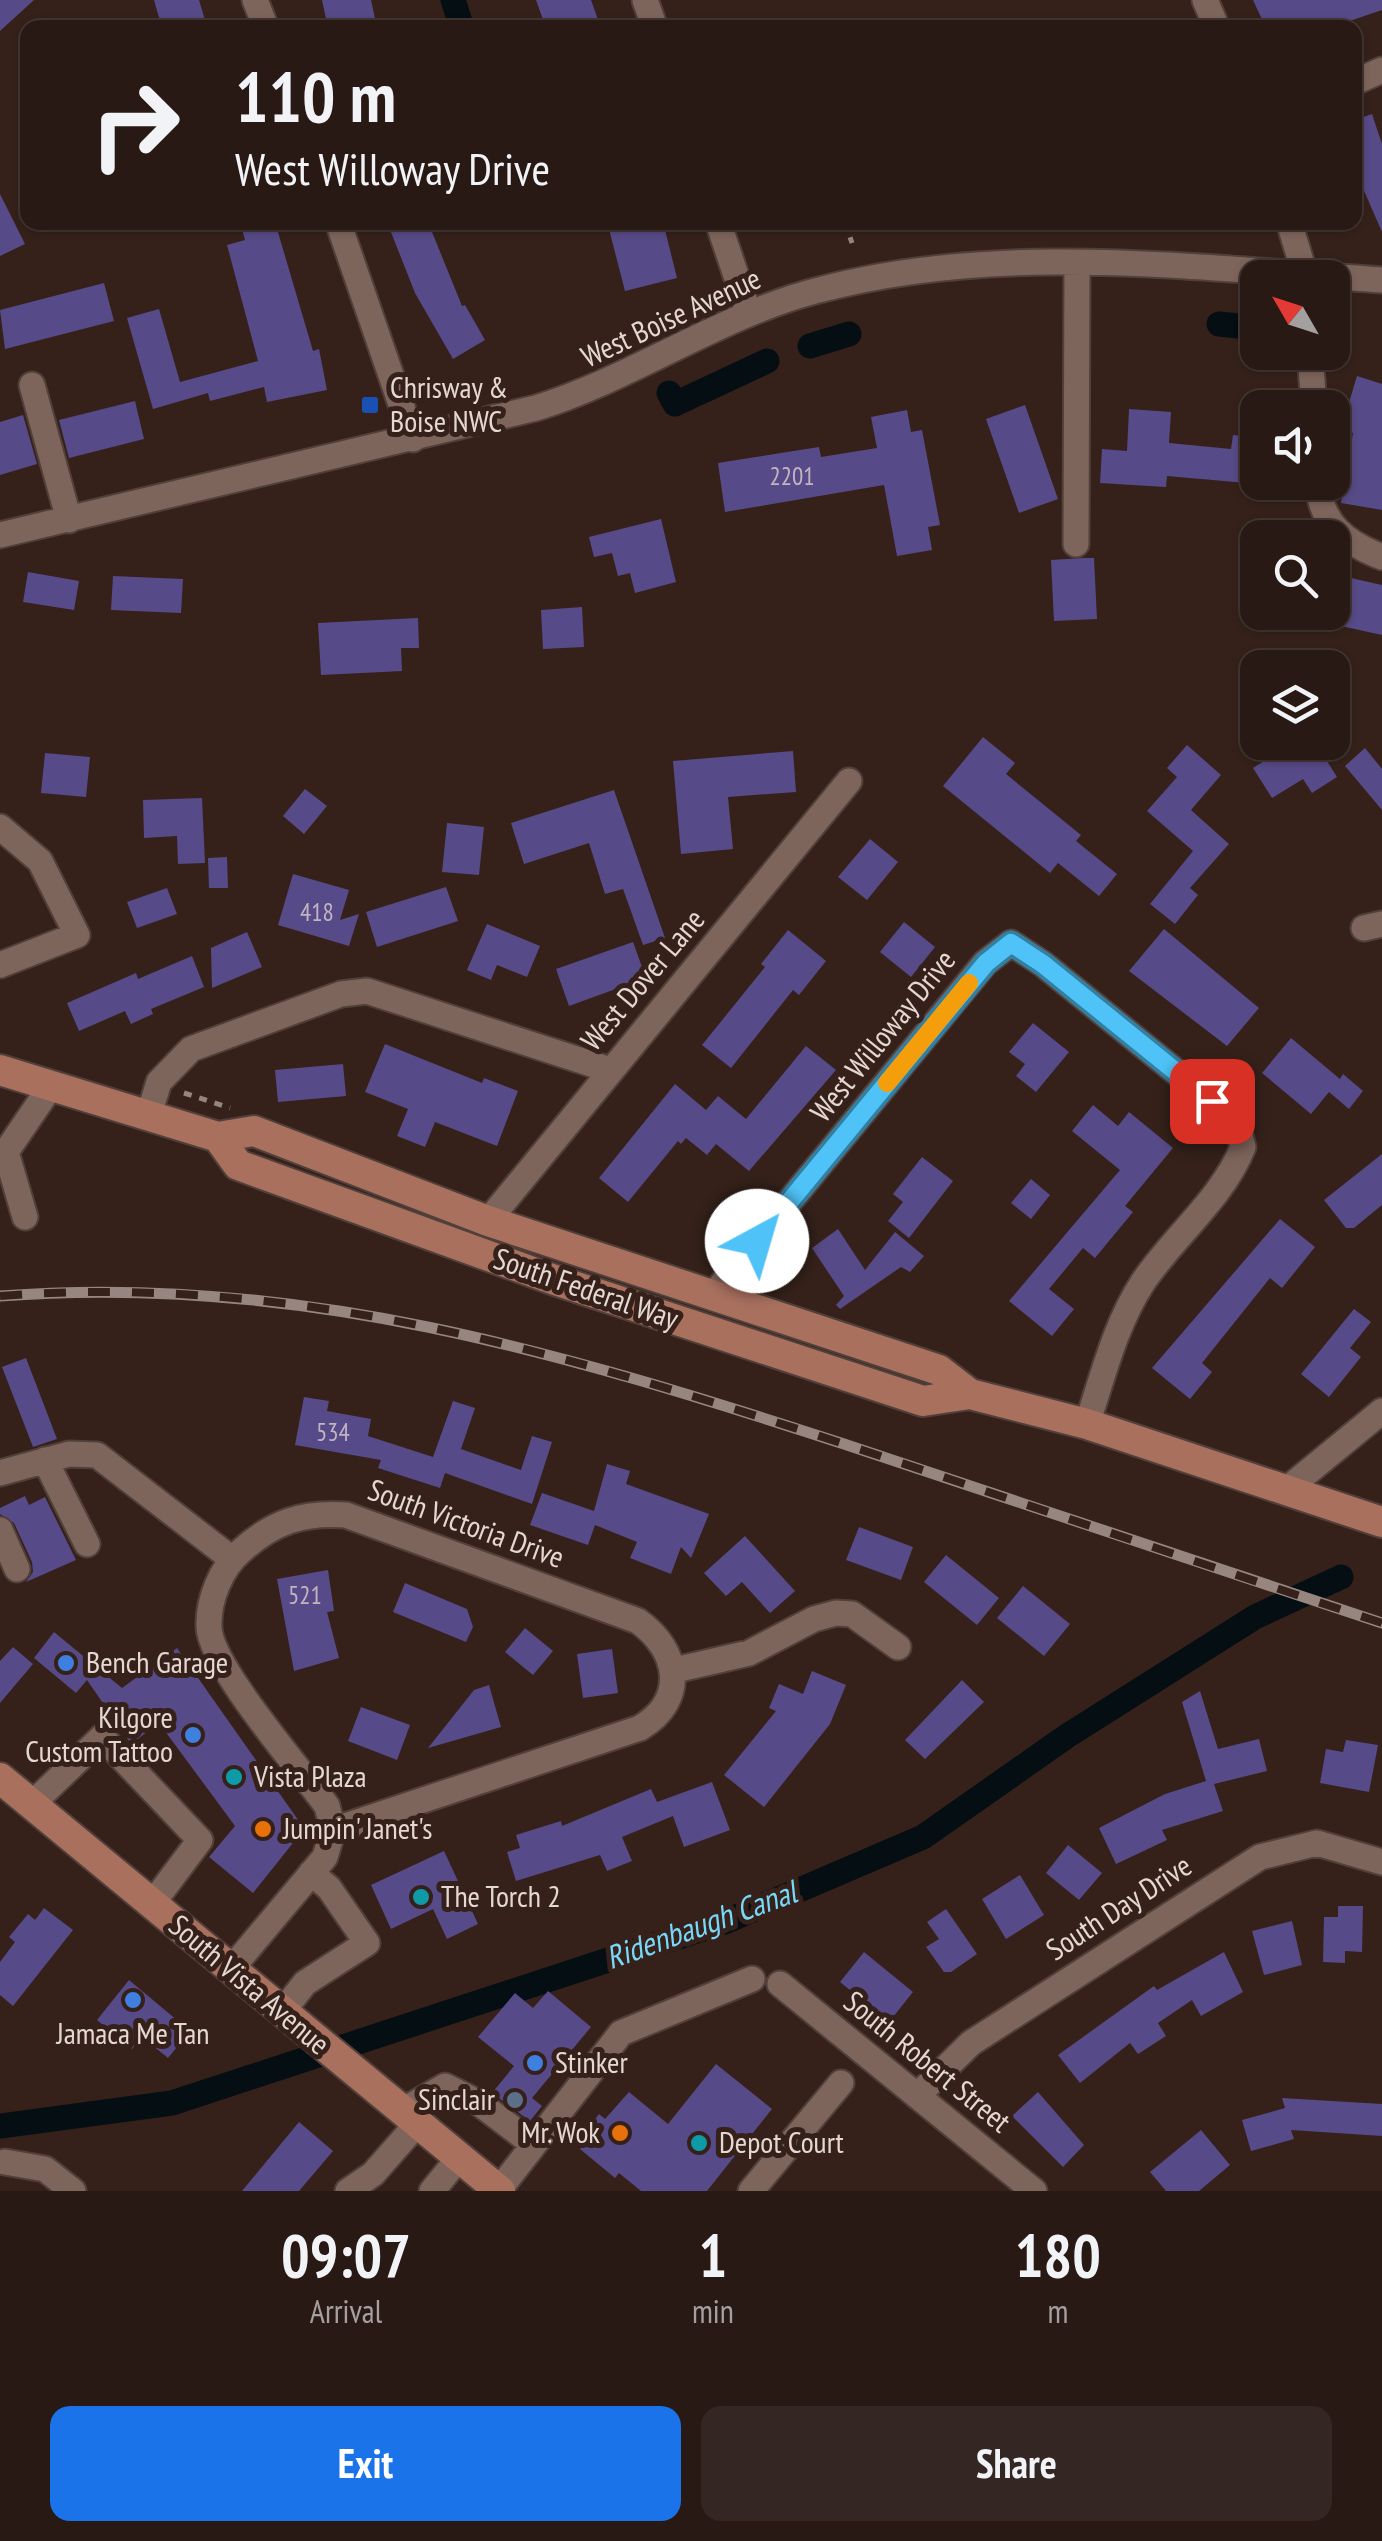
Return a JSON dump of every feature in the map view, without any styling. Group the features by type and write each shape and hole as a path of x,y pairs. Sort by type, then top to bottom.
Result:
{"main road":[{"name":"South Federal Way","path":"0,1070 218,1137 254,1132 488,1221 939,1370 970,1394"},
{"name":"South Federal Way","path":"218,1137 238,1165 552,1279 923,1401 970,1394 1087,1424 1382,1522"},
{"name":"South Vista Avenue","path":"0,1778 499,2191"}],"street":[{"path":"341,230 414,439"},
{"path":"721,230 749,314"},
{"path":"1291,230 1301,260"},
{"name":"West Boise Avenue","path":"0,535 414,439 596,390 749,314 816,291 933,268 1152,262 1240,270"},
{"path":"1076,264 1076,544"},
{"name":"West Boise Avenue","path":"1350,278 1382,280"},
{"path":"32,386 69,520"},
{"path":"1323,500 1329,524 1358,548 1382,557"},
{"name":"West Dover Lane","path":"488,1221 849,781"},
{"path":"0,827 40,861 76,934 0,965"},
{"name":"West Willoway Drive","path":"713,1295 986,963 1011,943 1043,964 1212,1101 1244,1146 1218,1190 1143,1282 1119,1326 1087,1424"},
{"path":"149,1114 159,1082 191,1049 341,994 367,991 610,1070"},
{"path":"25,1217 6,1152 51,1086"},
{"path":"1286,1490 1382,1411"},
{"path":"0,1472 69,1454 96,1455 232,1559"},
{"path":"45,1460 86,1544"},
{"name":"South Victoria Drive","path":"333,1830 328,1806 226,1670 209,1630 214,1592 232,1559 266,1528 310,1513 346,1515 638,1621 656,1634 675,1670"},
{"path":"0,1530 18,1569"},
{"path":"231,1969 325,1856 333,1830 640,1728 657,1718 669,1702 675,1670 749,1652 814,1619 836,1613 852,1614 898,1647"},
{"path":"32,1804 102,1737 200,1840 152,1904"},
{"name":"South Day Drive","path":"917,2096 972,2043 1260,1857 1316,1843 1382,1862"},
{"path":"292,2021 305,1983 367,1944 329,1888 311,1873"},
{"path":"499,2191 621,2034 752,1979"},
{"name":"South Robert Street","path":"780,1984 1034,2191"},
{"path":"751,2191 840,2083"},
{"path":"348,2191 373,2174 410,2118 445,2086 479,2103 533,2144"},
{"path":"432,2191 459,2158"},
{"path":"4,2162 46,2169 74,2191"}],"path":[{"path":"848,230 852,244"}],"building":[{"path":"0,0 34,0 0,31"},
{"path":"154,0 199,0 205,20 160,20"},
{"path":"322,0 371,0 375,20 326,20"},
{"path":"536,0 591,0 598,20 543,20"},
{"path":"1253,0 1382,0 1382,10 1353,20 1262,20"},
{"path":"1372,114 1382,144 1382,232 1362,186 1362,118"},
{"path":"0,194 25,244 0,256"},
{"path":"242,230 277,230 313,351 319,349 327,390 267,402 264,387 210,401 208,393 153,409 127,318 159,309 180,382 258,361 227,245 245,240"},
{"path":"390,230 431,230 462,306 465,305 485,340 453,359 415,293"},
{"path":"609,230 665,230 677,278 625,291"},
{"path":"104,283 114,321 5,349 0,310"},
{"path":"1357,376 1382,384 1382,510 1341,503 1350,500 1350,399"},
{"path":"135,401 144,439 69,458 59,420"},
{"path":"1025,405 1058,499 1019,513 986,419"},
{"path":"1129,409 1171,412 1169,443 1231,449 1233,435 1240,436 1240,482 1167,476 1166,487 1100,483 1102,449 1127,451"},
{"path":"907,410 911,432 922,430 940,525 928,527 932,550 897,556 884,485 725,512 718,463 819,447 821,457 877,448 871,417"},
{"path":"23,415 37,464 0,475 0,422"},
{"path":"661,519 676,582 635,593 630,573 618,576 612,553 594,557 589,537"},
{"path":"1094,558 1097,619 1054,621 1051,560"},
{"path":"1350,567 1351,578 1382,585 1382,635 1350,628"},
{"path":"28,572 79,581 74,610 23,602"},
{"path":"113,576 183,579 181,613 111,610"},
{"path":"582,607 584,647 543,649 541,610"},
{"path":"418,618 419,648 401,648 402,671 321,675 318,623"},
{"path":"983,737 1015,763 1006,774 1081,835 1076,841 1117,874 1099,896 1058,863 1050,873 943,786"},
{"path":"1187,745 1221,775 1191,810 1229,844 1190,888 1198,895 1175,924 1150,904 1193,851 1147,811 1177,777 1167,768"},
{"path":"1365,748 1382,769 1382,810 1345,766"},
{"path":"793,751 796,792 728,797 733,849 681,854 673,761"},
{"path":"45,753 90,757 86,797 41,793"},
{"path":"1266,760 1326,760 1337,777 1312,793 1303,779 1272,798 1253,768"},
{"path":"305,789 327,806 304,834 283,816"},
{"path":"614,790 665,938 643,945 623,889 605,894 589,843 524,864 511,823"},
{"path":"202,798 205,863 178,864 177,836 144,838 143,800"},
{"path":"447,823 484,827 479,875 442,872"},
{"path":"870,839 898,862 867,900 838,877"},
{"path":"227,857 228,888 209,888 208,858"},
{"path":"293,874 349,890 340,920 359,914 349,946 278,925"},
{"path":"446,887 458,921 377,947 366,912"},
{"path":"167,888 177,914 137,928 127,902"},
{"path":"904,922 935,947 911,977 880,952"},
{"path":"487,924 540,946 527,977 497,965 491,980 467,970"},
{"path":"1164,929 1259,1008 1227,1046 1129,971"},
{"path":"788,930 826,961 799,995 793,990 731,1068 702,1045 765,967 761,964"},
{"path":"247,932 262,967 212,988 211,948"},
{"path":"633,942 646,978 569,1006 556,969"},
{"path":"192,956 204,987 151,1009 153,1014 131,1024 125,1011 79,1031 67,1003 136,973 138,979"},
{"path":"1033,1023 1069,1052 1036,1092 1016,1076 1025,1064 1009,1052"},
{"path":"1291,1038 1340,1079 1343,1074 1363,1091 1349,1109 1329,1092 1311,1114 1262,1073"},
{"path":"385,1044 482,1083 484,1078 518,1091 497,1146 435,1122 425,1147 397,1136 408,1109 365,1092"},
{"path":"806,1046 836,1070 749,1171 716,1144 707,1155 686,1138 681,1144 678,1141 628,1202 599,1178 675,1084 706,1110 718,1096 746,1119"},
{"path":"343,1064 346,1096 278,1102 275,1070"},
{"path":"1093,1105 1118,1126 1129,1112 1173,1148 1125,1206 1133,1212 1095,1258 1083,1248 1049,1289 1074,1309 1052,1336 1009,1301 1120,1170 1072,1131"},
{"path":"1382,1154 1382,1205 1354,1228 1346,1228 1324,1200"},
{"path":"922,1157 953,1181 909,1238 888,1221 903,1202 893,1194"},
{"path":"1031,1179 1050,1195 1031,1219 1011,1203"},
{"path":"1280,1219 1315,1247 1282,1288 1270,1278 1202,1363 1212,1372 1190,1399 1152,1368"},
{"path":"838,1229 865,1270 895,1232 924,1256 910,1272 901,1267 840,1309 836,1305 844,1296 812,1248"},
{"path":"1354,1309 1371,1322 1350,1348 1361,1357 1329,1397 1301,1374"},
{"path":"26,1358 57,1439 33,1447 2,1367"},
{"path":"304,1397 329,1401 327,1411 371,1419 368,1436 433,1457 453,1401 475,1408 461,1449 521,1470 532,1436 552,1442 532,1504 445,1473 440,1488 378,1468 381,1460 295,1445"},
{"path":"607,1464 630,1471 626,1484 709,1514 691,1558 681,1547 671,1574 630,1558 637,1542 595,1525 588,1545 530,1525 542,1493 594,1511"},
{"path":"25,1496 29,1505 45,1497 76,1560 26,1582 33,1572 32,1562 14,1523 0,1514 0,1508"},
{"path":"859,1527 913,1547 901,1580 846,1560"},
{"path":"745,1536 795,1591 770,1613 742,1582 726,1596 704,1573"},
{"path":"946,1555 999,1598 977,1625 924,1582"},
{"path":"328,1570 334,1611 327,1612 339,1658 294,1671 277,1579"},
{"path":"405,1583 467,1609 473,1627 466,1642 393,1612"},
{"path":"1023,1586 1070,1624 1044,1656 997,1618"},
{"path":"525,1628 553,1651 533,1675 505,1652"},
{"name":"Vista Plaza","path":"54,1632 122,1688 177,1648 301,1824 297,1838 253,1893 209,1857 235,1826 159,1723 131,1744 87,1680 76,1693 34,1658"},
{"path":"13,1647 33,1664 0,1703 0,1661"},
{"path":"612,1649 618,1693 583,1698 577,1654"},
{"path":"812,1671 846,1685 830,1724 764,1807 724,1775 776,1711 769,1708 779,1684 803,1694"},
{"path":"962,1680 984,1702 925,1759 905,1740"},
{"path":"489,1685 501,1727 428,1748 474,1690"},
{"path":"1200,1691 1218,1749 1259,1739 1267,1771 1214,1784 1223,1811 1162,1830 1167,1840 1116,1864 1099,1828 1165,1794 1206,1781 1182,1702"},
{"path":"361,1707 410,1725 397,1760 348,1741"},
{"path":"1346,1740 1378,1745 1369,1792 1320,1783 1326,1749 1343,1752"},
{"path":"712,1782 730,1830 684,1847 673,1816 622,1837 632,1861 607,1871 600,1855 516,1881 507,1852 520,1848 516,1835 561,1821 562,1826 651,1789 657,1802"},
{"path":"1068,1845 1102,1873 1079,1900 1046,1873"},
{"name":"The Torch 2","path":"444,1851 478,1924 447,1939 433,1909 391,1929 371,1885"},
{"path":"1020,1875 1044,1915 1006,1939 982,1899"},
{"path":"1338,1906 1363,1906 1362,1952 1345,1951 1345,1963 1323,1962 1324,1917 1338,1917"},
{"path":"44,1908 73,1930 13,2006 0,1995 0,1962 15,1942 9,1937 28,1914 35,1920"},
{"path":"946,1909 977,1954 951,1972 944,1972 926,1947 939,1939 927,1922"},
{"path":"1292,1921 1302,1965 1264,1975 1252,1931"},
{"path":"864,1952 913,1992 889,2022 840,1982"},
{"path":"1224,1952 1243,1992 1201,2016 1192,2000 1158,2023 1166,2036 1138,2054 1130,2043 1080,2083 1058,2055 1154,1986 1157,1990"},
{"name":"Jamaca Me Tan","path":"129,1980 190,2031 168,2058 142,2037 132,2049 97,2020"},
{"name":"Stinker","path":"548,1991 591,2027 532,2098 542,2106 530,2121 492,2093 514,2066 478,2037 515,1993 533,2008"},
{"name":"Depot Court","path":"716,2064 772,2109 707,2191 641,2191 619,2173 615,2178 580,2149 592,2135 586,2130 599,2114 605,2119 629,2092 668,2124"},
{"path":"1038,2092 1084,2145 1063,2167 1012,2116"},
{"path":"1282,2098 1382,2104 1382,2136 1291,2130 1294,2139 1251,2151 1242,2120 1285,2108"},
{"path":"299,2122 333,2151 299,2191 242,2191"},
{"path":"1201,2130 1230,2165 1199,2191 1166,2191 1150,2172"}],"waterway":[{"path":"453,0 459,20"},
{"path":"1219,324 1240,326"},
{"path":"810,346 849,334"},
{"path":"669,393 675,404 767,361"},
{"name":"Ridenbaugh Canal","path":"0,2126 172,2103 727,1921 923,1837 1067,1736 1255,1617 1341,1577"}],"railway":[{"path":"0,1296 110,1292 218,1297 324,1309 429,1327 532,1351 844,1444 1382,1623"}],"slow traffic":[{"path":"887,1083 969,983"}],"place":[{"name":"Chrisway & Boise NWC","path":"370,405"},
{"name":"Bench Garage","path":"66,1663"},
{"name":"Kilgore Custom Tattoo","path":"193,1735"},
{"name":"Vista Plaza","path":"234,1777"},
{"name":"Jumpin' Janet's","path":"263,1829"},
{"name":"The Torch 2","path":"421,1897"},
{"name":"Jamaca Me Tan","path":"133,2000"},
{"name":"Stinker","path":"535,2063"},
{"name":"Sinclair","path":"515,2100"},
{"name":"Mr. Wok","path":"620,2133"},
{"name":"Depot Court","path":"699,2143"}],"route":[{"path":"757,1241 986,963 1011,943 1043,964 1212,1101"}]}
